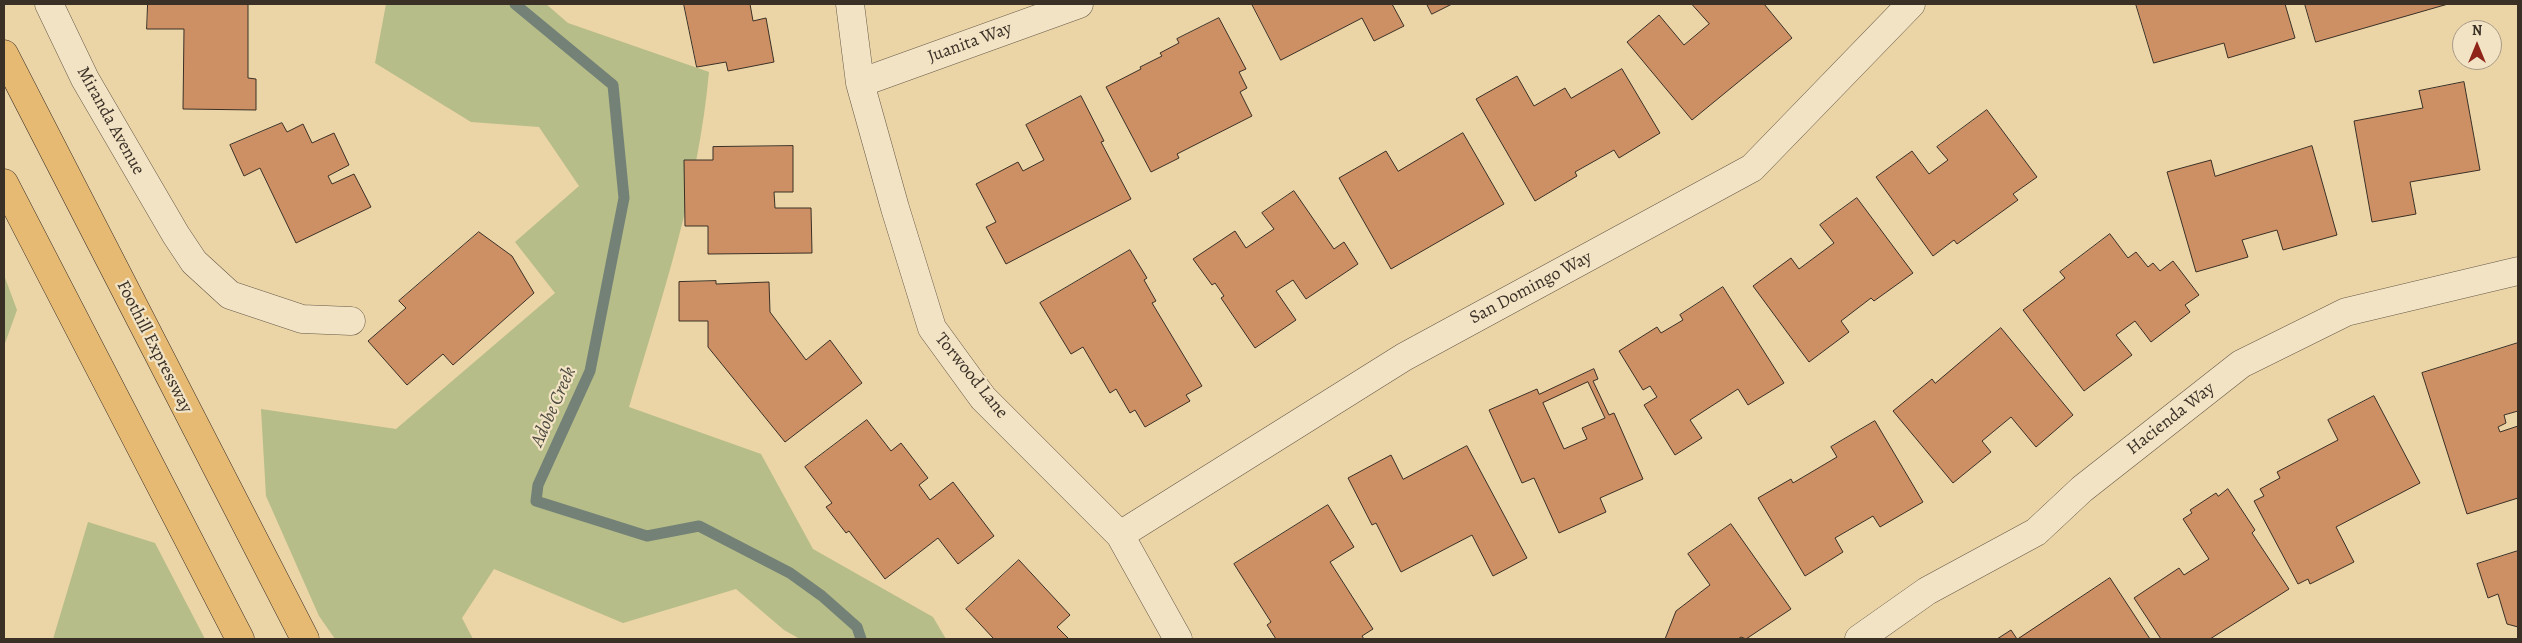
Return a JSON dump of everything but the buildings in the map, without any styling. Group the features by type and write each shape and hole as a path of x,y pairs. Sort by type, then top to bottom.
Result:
{"highway":[{"name":"Foothill Expressway","path":"4,54 305,639"},
{"path":"4,183 240,639"}],"street":[{"name":"Miranda Avenue","path":"49,4 85,79 176,235 194,262 230,295 302,319 352,322"},
{"name":"Torwood Lane","path":"850,4 860,83 895,208 932,328 983,398 1120,535 1178,639"},
{"name":"Juanita Way","path":"860,83 1079,4"},
{"name":"San Domingo Way","path":"1120,535 1404,357 1752,168 1911,4"},
{"name":"Hacienda Way","path":"1860,639 1927,591 2036,532 2082,489 2241,364 2346,312 2518,271"}],"green space":[{"path":"386,4 546,4 568,23 709,72 704,116 688,200 678,241 629,407 761,454 813,549 933,617 946,639 800,639 784,630 736,589 623,623 494,569 462,618 473,639 335,639 319,616 266,496 261,409 396,429 555,293 515,242 579,186 539,127 471,122 375,63"},
{"path":"4,275 17,310 4,346"},
{"path":"88,522 155,543 205,639 53,639"}],"waterway":[{"name":"Adobe Creek","path":"515,4 613,85 624,198 590,371 538,485 536,501 647,536 699,526 790,573 822,596 857,627 861,639"}]}
